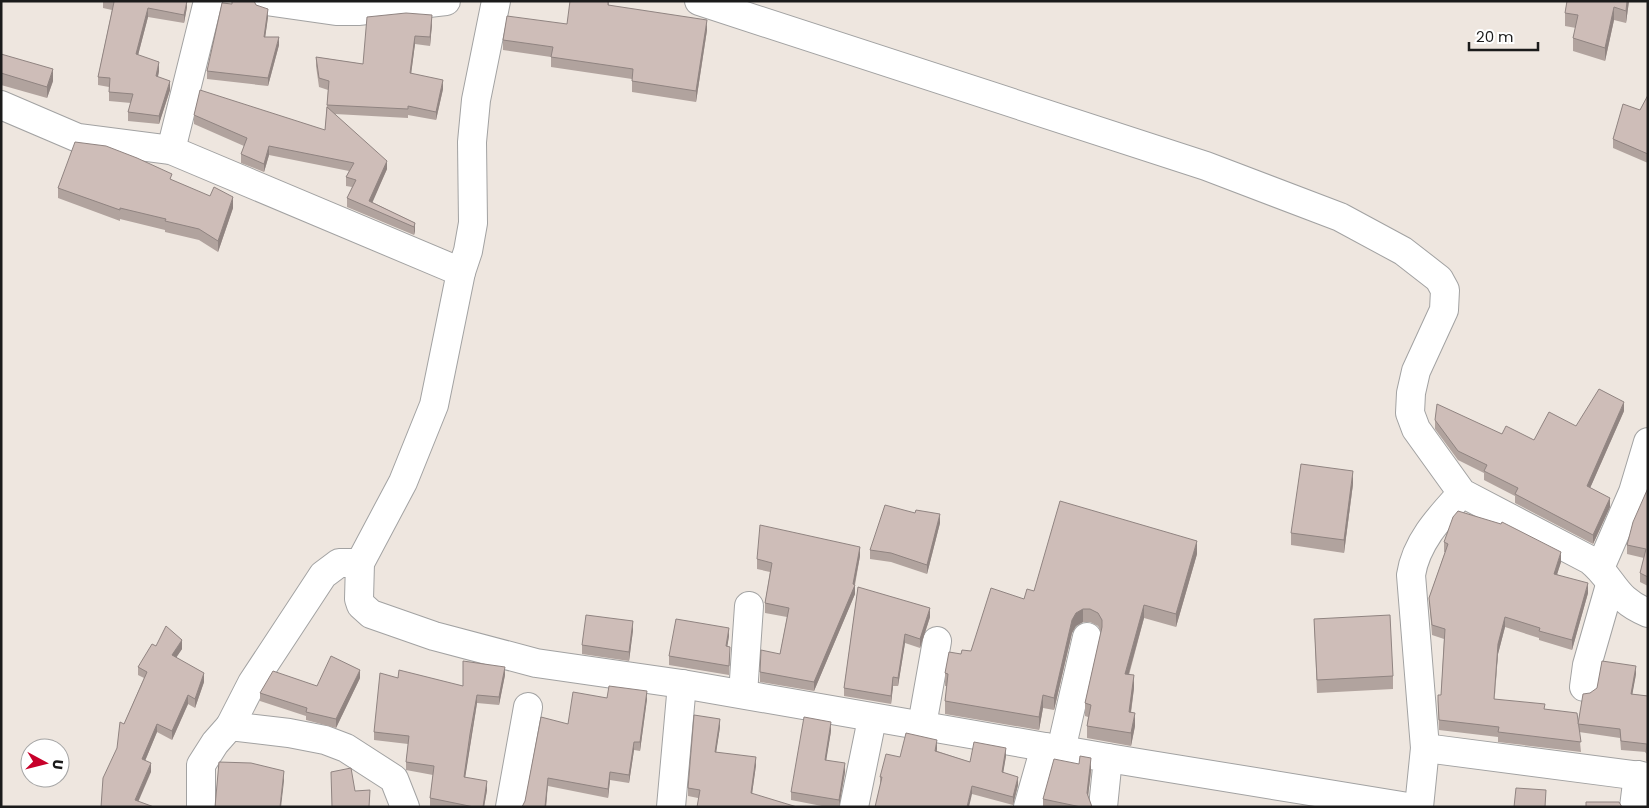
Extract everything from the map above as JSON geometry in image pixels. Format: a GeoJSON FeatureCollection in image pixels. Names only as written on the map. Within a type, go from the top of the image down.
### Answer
{"type":"FeatureCollection","features":[{"type":"Feature","properties":{"kind":"street"},"geometry":{"type":"LineString","coordinates":[[170,150],[208,1]]}},
{"type":"Feature","properties":{"kind":"street"},"geometry":{"type":"LineString","coordinates":[[266,1],[336,11],[358,11],[446,1]]}},
{"type":"Feature","properties":{"kind":"street"},"geometry":{"type":"LineString","coordinates":[[496,1],[476,100],[472,150],[473,223],[468,251],[461,272],[434,405],[403,482],[360,563],[358,587],[361,605],[371,614],[384,620],[536,663],[743,694],[872,719],[1408,807]]}},
{"type":"Feature","properties":{"kind":"street"},"geometry":{"type":"LineString","coordinates":[[700,1],[1206,166],[1340,217],[1403,251],[1438,279],[1445,290],[1444,310],[1416,371],[1411,393],[1410,413],[1416,429],[1429,449],[1462,493],[1590,560],[1623,599],[1648,613]]}},
{"type":"Feature","properties":{"kind":"street"},"geometry":{"type":"LineString","coordinates":[[1,105],[78,138],[170,150],[461,272]]}},
{"type":"Feature","properties":{"kind":"street"},"geometry":{"type":"LineString","coordinates":[[1584,687],[1605,577],[1648,442]]}},
{"type":"Feature","properties":{"kind":"street"},"geometry":{"type":"LineString","coordinates":[[1419,807],[1425,748],[1411,575],[1416,553],[1422,543],[1442,515],[1462,493]]}},
{"type":"Feature","properties":{"kind":"street"},"geometry":{"type":"LineString","coordinates":[[201,807],[201,765],[215,743],[230,726],[252,683],[323,575],[339,563],[360,563]]}},
{"type":"Feature","properties":{"kind":"street"},"geometry":{"type":"LineString","coordinates":[[743,694],[748,606]]}},
{"type":"Feature","properties":{"kind":"street"},"geometry":{"type":"LineString","coordinates":[[1028,807],[1053,749],[1087,637]]}},
{"type":"Feature","properties":{"kind":"street"},"geometry":{"type":"LineString","coordinates":[[922,726],[937,641]]}},
{"type":"Feature","properties":{"kind":"street"},"geometry":{"type":"LineString","coordinates":[[671,807],[682,684]]}},
{"type":"Feature","properties":{"kind":"street"},"geometry":{"type":"LineString","coordinates":[[510,807],[528,707]]}},
{"type":"Feature","properties":{"kind":"street"},"geometry":{"type":"LineString","coordinates":[[854,807],[872,719]]}},
{"type":"Feature","properties":{"kind":"street"},"geometry":{"type":"LineString","coordinates":[[230,726],[289,733],[325,740],[346,748],[394,779],[405,807]]}},
{"type":"Feature","properties":{"kind":"street"},"geometry":{"type":"LineString","coordinates":[[1425,748],[1643,776],[1634,807]]}},
{"type":"Feature","properties":{"kind":"street"},"geometry":{"type":"LineString","coordinates":[[1103,807],[1108,758]]}},
{"type":"Feature","properties":{"kind":"building"},"geometry":{"type":"Polygon","coordinates":[[[112,1],[187,1],[184,15],[148,8],[136,54],[159,62],[156,76],[170,81],[159,116],[128,112],[133,94],[109,92],[110,78],[98,77],[114,2],[112,1]]]}},
{"type":"Feature","properties":{"kind":"building"},"geometry":{"type":"Polygon","coordinates":[[[232,1],[254,1],[256,5],[268,9],[264,37],[279,37],[268,78],[207,71],[222,3],[232,4],[232,1]]]}},
{"type":"Feature","properties":{"kind":"building"},"geometry":{"type":"Polygon","coordinates":[[[570,1],[608,1],[608,5],[707,20],[696,91],[632,81],[633,69],[551,57],[553,47],[503,40],[507,16],[567,24],[570,1]]]}},
{"type":"Feature","properties":{"kind":"building"},"geometry":{"type":"Polygon","coordinates":[[[1567,1],[1627,1],[1626,11],[1614,7],[1605,48],[1573,38],[1578,15],[1565,13],[1567,1]]]}},
{"type":"Feature","properties":{"kind":"building"},"geometry":{"type":"Polygon","coordinates":[[[406,13],[432,15],[430,37],[415,36],[410,73],[443,80],[436,112],[408,106],[408,109],[327,105],[329,81],[319,78],[316,57],[363,64],[367,17],[406,13]]]}},
{"type":"Feature","properties":{"kind":"building"},"geometry":{"type":"Polygon","coordinates":[[[1,54],[53,69],[47,87],[1,73],[1,54]]]}},
{"type":"Feature","properties":{"kind":"building"},"geometry":{"type":"Polygon","coordinates":[[[200,90],[325,130],[327,107],[387,161],[369,201],[415,223],[414,227],[347,198],[356,180],[346,177],[354,163],[269,146],[264,164],[241,154],[247,138],[194,115],[200,90]]]}},
{"type":"Feature","properties":{"kind":"building"},"geometry":{"type":"Polygon","coordinates":[[[1648,95],[1648,154],[1613,139],[1623,104],[1640,110],[1648,95]]]}},
{"type":"Feature","properties":{"kind":"building"},"geometry":{"type":"Polygon","coordinates":[[[75,142],[106,146],[137,158],[172,174],[170,179],[210,196],[214,187],[233,197],[218,241],[199,229],[165,221],[166,219],[120,208],[120,210],[58,188],[75,142]]]}},
{"type":"Feature","properties":{"kind":"building"},"geometry":{"type":"Polygon","coordinates":[[[1599,389],[1624,402],[1587,486],[1610,498],[1593,535],[1515,494],[1518,488],[1484,471],[1487,465],[1458,451],[1435,420],[1437,404],[1502,434],[1506,426],[1534,440],[1549,412],[1576,426],[1599,389]]]}},
{"type":"Feature","properties":{"kind":"building"},"geometry":{"type":"Polygon","coordinates":[[[1301,464],[1353,471],[1344,540],[1291,533],[1301,464]]]}},
{"type":"Feature","properties":{"kind":"building"},"geometry":{"type":"Polygon","coordinates":[[[1648,488],[1648,577],[1640,573],[1646,549],[1627,545],[1633,522],[1648,488]]]}},
{"type":"Feature","properties":{"kind":"building"},"geometry":{"type":"Polygon","coordinates":[[[1060,501],[1197,541],[1176,614],[1144,605],[1125,674],[1134,675],[1129,712],[1135,713],[1131,733],[1087,726],[1091,705],[1085,703],[1102,627],[1102,620],[1098,613],[1090,609],[1083,609],[1076,613],[1072,620],[1054,698],[1043,695],[1039,717],[945,701],[948,674],[945,673],[949,652],[961,654],[962,650],[971,651],[991,588],[1024,599],[1027,589],[1034,591],[1060,501]]]}},
{"type":"Feature","properties":{"kind":"building"},"geometry":{"type":"Polygon","coordinates":[[[885,505],[915,513],[916,510],[940,514],[927,565],[891,553],[870,550],[885,505]]]}},
{"type":"Feature","properties":{"kind":"building"},"geometry":{"type":"Polygon","coordinates":[[[1458,511],[1501,524],[1502,522],[1561,552],[1554,574],[1588,583],[1572,640],[1539,631],[1540,628],[1505,617],[1498,644],[1494,699],[1545,704],[1544,709],[1577,713],[1581,742],[1498,732],[1499,727],[1439,720],[1438,695],[1441,695],[1445,629],[1432,625],[1429,598],[1448,544],[1444,542],[1453,517],[1458,511]]]}},
{"type":"Feature","properties":{"kind":"building"},"geometry":{"type":"Polygon","coordinates":[[[760,525],[860,547],[853,584],[855,585],[814,682],[760,672],[761,650],[780,654],[789,608],[765,603],[772,563],[757,559],[760,525]]]}},
{"type":"Feature","properties":{"kind":"building"},"geometry":{"type":"Polygon","coordinates":[[[858,587],[930,608],[920,639],[905,634],[898,678],[893,677],[891,696],[844,688],[858,587]]]}},
{"type":"Feature","properties":{"kind":"building"},"geometry":{"type":"Polygon","coordinates":[[[586,615],[633,621],[629,652],[582,645],[586,615]]]}},
{"type":"Feature","properties":{"kind":"building"},"geometry":{"type":"Polygon","coordinates":[[[1390,615],[1393,676],[1317,680],[1314,619],[1390,615]]]}},
{"type":"Feature","properties":{"kind":"building"},"geometry":{"type":"Polygon","coordinates":[[[676,619],[729,628],[726,646],[730,647],[729,666],[669,656],[676,619]]]}},
{"type":"Feature","properties":{"kind":"building"},"geometry":{"type":"Polygon","coordinates":[[[166,626],[182,640],[172,655],[204,673],[195,699],[188,695],[172,731],[157,724],[142,759],[151,763],[135,800],[154,807],[101,807],[103,778],[117,748],[120,722],[124,724],[147,672],[138,667],[152,644],[156,646],[166,626]]]}},
{"type":"Feature","properties":{"kind":"building"},"geometry":{"type":"Polygon","coordinates":[[[331,656],[360,670],[336,719],[306,712],[307,708],[260,693],[273,671],[317,686],[331,656]]]}},
{"type":"Feature","properties":{"kind":"building"},"geometry":{"type":"Polygon","coordinates":[[[463,661],[505,667],[499,697],[477,695],[470,734],[464,777],[487,781],[483,807],[474,807],[430,798],[434,766],[406,762],[409,736],[374,732],[380,673],[398,678],[399,670],[463,686],[463,661]]]}},
{"type":"Feature","properties":{"kind":"building"},"geometry":{"type":"Polygon","coordinates":[[[1602,661],[1636,666],[1631,694],[1648,696],[1648,753],[1646,753],[1647,744],[1621,741],[1620,729],[1578,724],[1583,694],[1590,693],[1597,688],[1602,661]]]}},
{"type":"Feature","properties":{"kind":"building"},"geometry":{"type":"Polygon","coordinates":[[[609,686],[647,691],[640,742],[634,742],[629,775],[610,772],[608,789],[548,778],[545,807],[522,807],[525,801],[541,717],[568,724],[573,692],[607,698],[609,686]]]}},
{"type":"Feature","properties":{"kind":"building"},"geometry":{"type":"Polygon","coordinates":[[[694,715],[720,719],[715,752],[756,757],[751,793],[797,807],[697,807],[700,790],[688,788],[694,715]]]}},
{"type":"Feature","properties":{"kind":"building"},"geometry":{"type":"Polygon","coordinates":[[[804,717],[831,722],[825,760],[845,763],[839,800],[791,792],[804,717]]]}},
{"type":"Feature","properties":{"kind":"building"},"geometry":{"type":"Polygon","coordinates":[[[906,733],[937,740],[935,751],[970,762],[974,742],[1006,748],[1002,772],[1018,777],[1013,797],[972,786],[967,807],[875,807],[886,754],[900,757],[906,733]]]}},
{"type":"Feature","properties":{"kind":"building"},"geometry":{"type":"Polygon","coordinates":[[[1080,756],[1091,758],[1087,793],[1092,807],[1081,807],[1043,799],[1054,759],[1079,764],[1080,756]]]}},
{"type":"Feature","properties":{"kind":"building"},"geometry":{"type":"Polygon","coordinates":[[[219,762],[251,763],[284,771],[280,807],[215,807],[219,762]]]}},
{"type":"Feature","properties":{"kind":"building"},"geometry":{"type":"Polygon","coordinates":[[[351,768],[355,791],[370,790],[369,807],[332,807],[331,772],[351,768]]]}},
{"type":"Feature","properties":{"kind":"building"},"geometry":{"type":"Polygon","coordinates":[[[1516,788],[1546,790],[1545,807],[1514,807],[1516,788]]]}},
{"type":"Feature","properties":{"kind":"building"},"geometry":{"type":"Polygon","coordinates":[[[1586,802],[1619,802],[1622,807],[1586,807],[1586,802]]]}}]}
